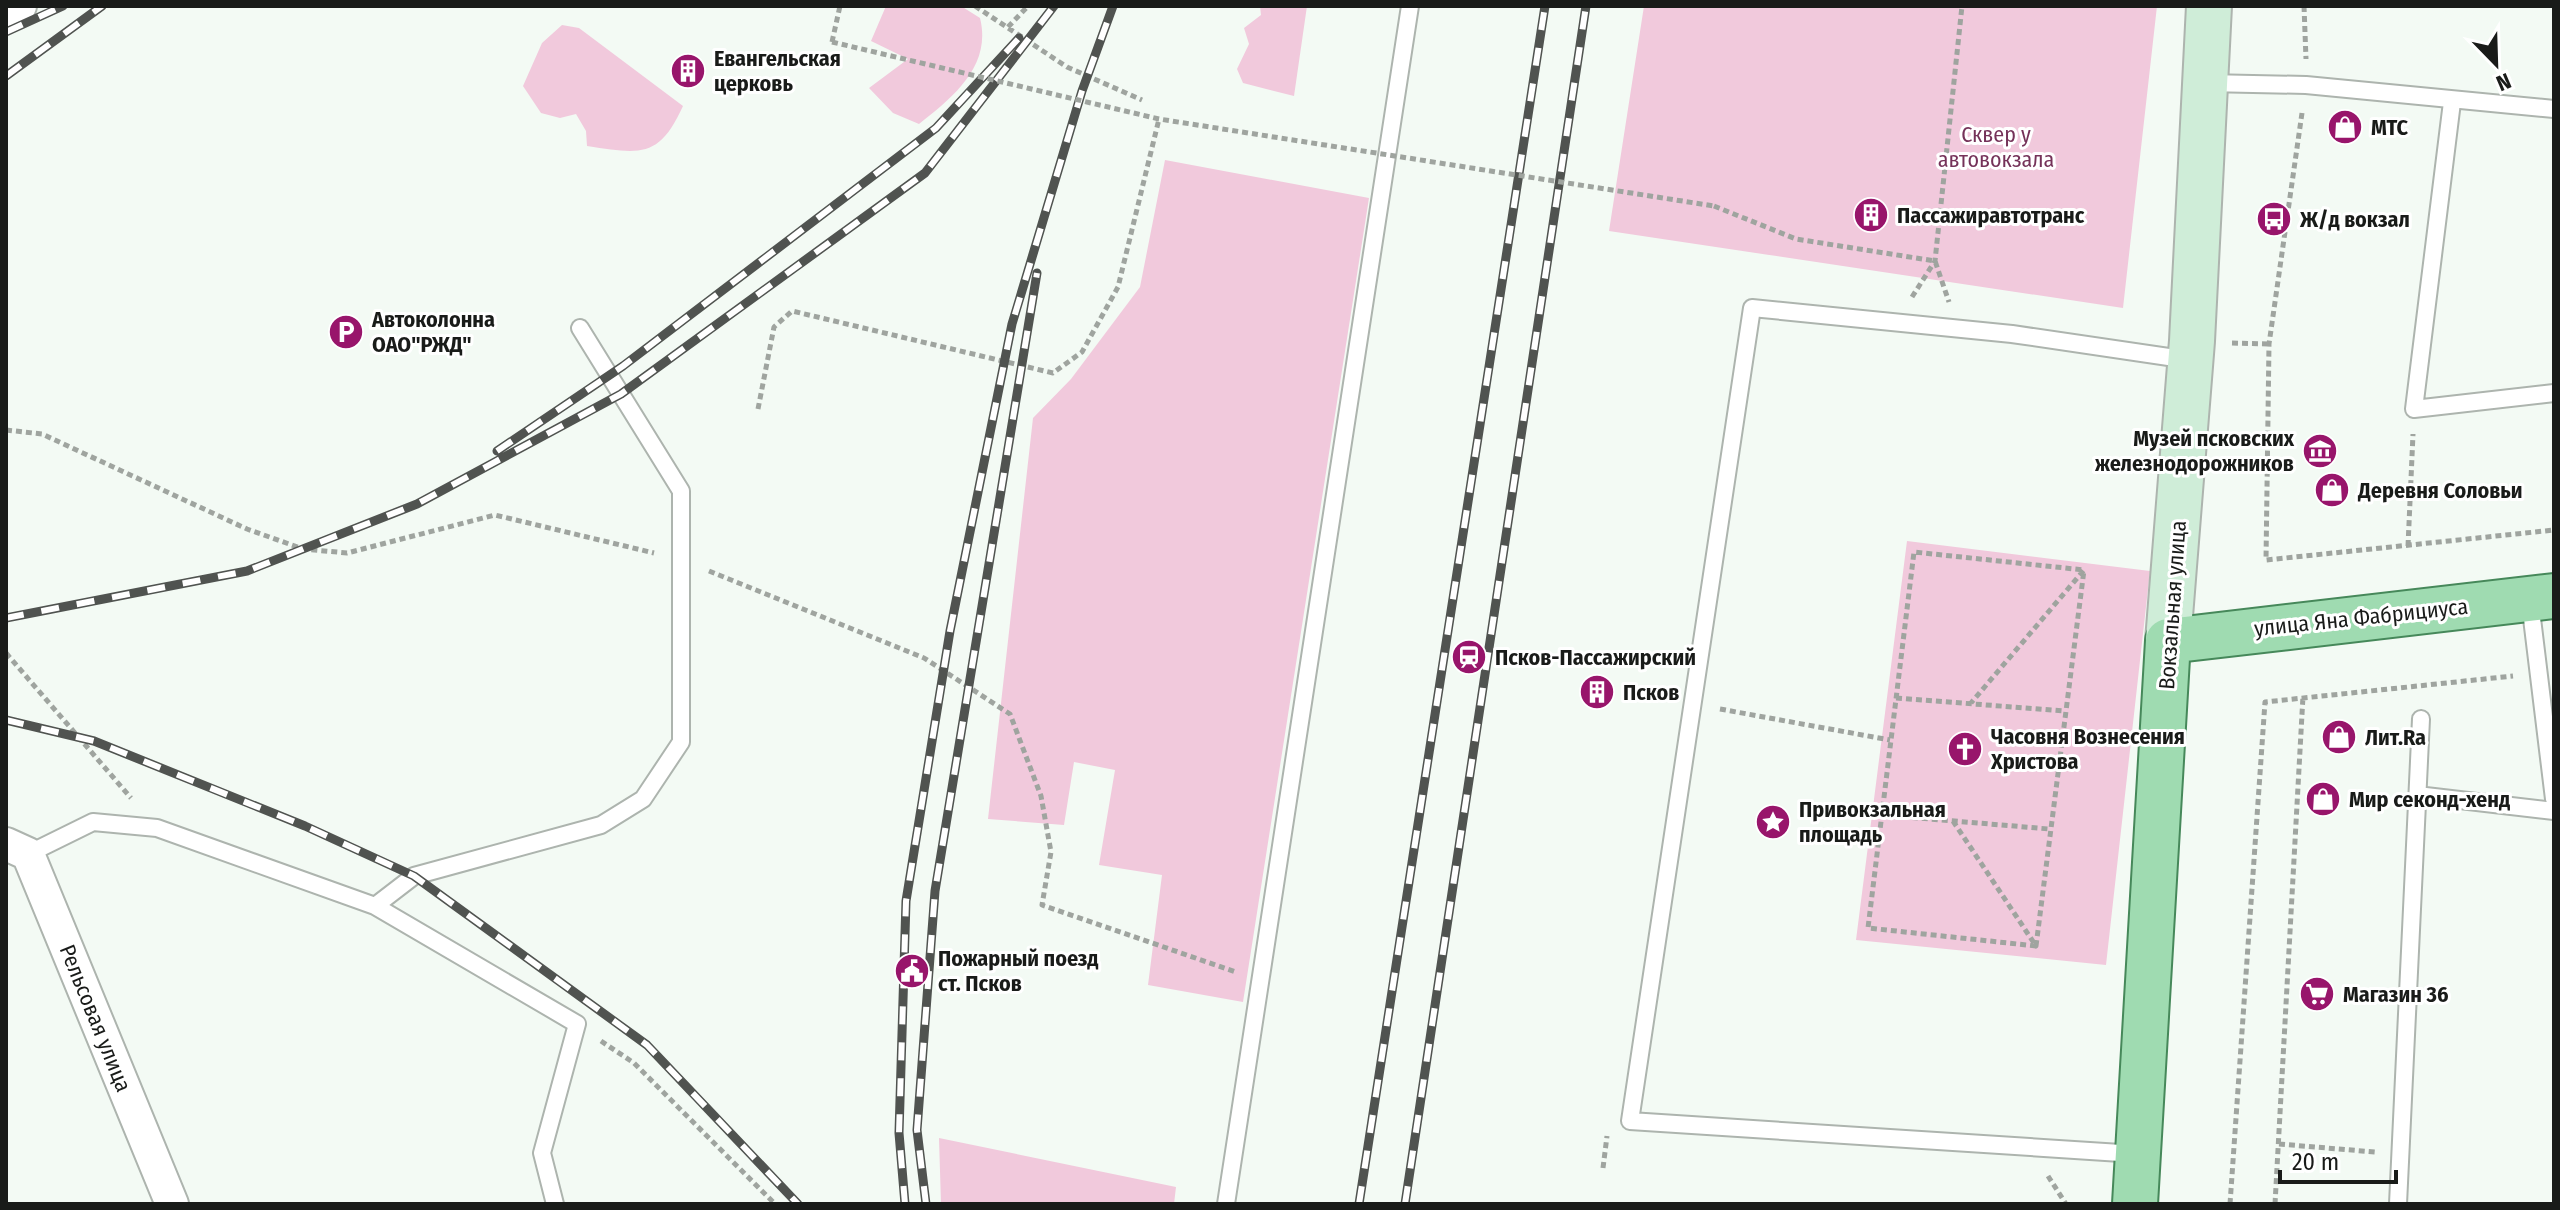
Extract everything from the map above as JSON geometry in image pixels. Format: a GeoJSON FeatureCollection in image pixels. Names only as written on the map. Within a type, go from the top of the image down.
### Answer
{"type":"FeatureCollection","features":[{"type":"Feature","properties":{"kind":"main road","name":"Вокзальная улица"},"geometry":{"type":"LineString","coordinates":[[2135,1204],[2168,641],[2190,360],[2209,6]]}},
{"type":"Feature","properties":{"kind":"main road","name":"улица Яна Фабрициуса"},"geometry":{"type":"LineString","coordinates":[[2168,641],[2542,597]]}},
{"type":"Feature","properties":{"kind":"street"},"geometry":{"type":"LineString","coordinates":[[6,10],[20,6]]}},
{"type":"Feature","properties":{"kind":"street","name":"Рельсовая улица"},"geometry":{"type":"LineString","coordinates":[[17,849],[172,1204]]}},
{"type":"Feature","properties":{"kind":"lane"},"geometry":{"type":"LineString","coordinates":[[1226,1204],[1316,596],[1383,193],[1410,6]]}},
{"type":"Feature","properties":{"kind":"lane"},"geometry":{"type":"LineString","coordinates":[[2206,83],[2306,85],[2452,102],[2554,109]]}},
{"type":"Feature","properties":{"kind":"lane"},"geometry":{"type":"LineString","coordinates":[[2452,102],[2414,409],[2554,393]]}},
{"type":"Feature","properties":{"kind":"lane"},"geometry":{"type":"LineString","coordinates":[[2140,1155],[1630,1121],[1752,308],[2012,334],[2190,360]]}},
{"type":"Feature","properties":{"kind":"lane"},"geometry":{"type":"LineString","coordinates":[[375,906],[414,876],[601,825],[643,799],[681,742],[681,491],[580,328]]}},
{"type":"Feature","properties":{"kind":"lane"},"geometry":{"type":"LineString","coordinates":[[2542,597],[2538,674],[2554,799]]}},
{"type":"Feature","properties":{"kind":"lane"},"geometry":{"type":"LineString","coordinates":[[2398,1204],[2421,719]]}},
{"type":"Feature","properties":{"kind":"lane"},"geometry":{"type":"LineString","coordinates":[[2417,795],[2554,811]]}},
{"type":"Feature","properties":{"kind":"lane"},"geometry":{"type":"LineString","coordinates":[[17,849],[93,822],[157,828],[375,906],[577,1024],[542,1153],[555,1204]]}},
{"type":"Feature","properties":{"kind":"path"},"geometry":{"type":"LineString","coordinates":[[840,6],[832,42],[1159,119],[1714,206],[1796,239],[1935,261]]}},
{"type":"Feature","properties":{"kind":"path"},"geometry":{"type":"LineString","coordinates":[[975,6],[1067,67],[1142,100]]}},
{"type":"Feature","properties":{"kind":"path"},"geometry":{"type":"LineString","coordinates":[[1008,27],[1028,6]]}},
{"type":"Feature","properties":{"kind":"path"},"geometry":{"type":"LineString","coordinates":[[1905,309],[1935,261],[1962,6]]}},
{"type":"Feature","properties":{"kind":"path"},"geometry":{"type":"LineString","coordinates":[[2304,6],[2306,85],[2269,344],[2266,560],[2554,530]]}},
{"type":"Feature","properties":{"kind":"path"},"geometry":{"type":"LineString","coordinates":[[758,409],[774,327],[792,311],[1053,373],[1063,366],[1082,352],[1118,287],[1159,119]]}},
{"type":"Feature","properties":{"kind":"path"},"geometry":{"type":"LineString","coordinates":[[2408,546],[2414,409]]}},
{"type":"Feature","properties":{"kind":"path"},"geometry":{"type":"LineString","coordinates":[[2036,946],[1868,928],[1914,552],[2084,570]]}},
{"type":"Feature","properties":{"kind":"path"},"geometry":{"type":"LineString","coordinates":[[1971,703],[2084,570]]}},
{"type":"Feature","properties":{"kind":"path"},"geometry":{"type":"LineString","coordinates":[[2036,946],[2084,570]]}},
{"type":"Feature","properties":{"kind":"path"},"geometry":{"type":"LineString","coordinates":[[6,653],[157,828]]}},
{"type":"Feature","properties":{"kind":"path"},"geometry":{"type":"LineString","coordinates":[[2230,1204],[2265,702],[2538,674]]}},
{"type":"Feature","properties":{"kind":"path"},"geometry":{"type":"LineString","coordinates":[[2275,1204],[2303,696]]}},
{"type":"Feature","properties":{"kind":"path"},"geometry":{"type":"LineString","coordinates":[[1896,698],[2065,711]]}},
{"type":"Feature","properties":{"kind":"path"},"geometry":{"type":"LineString","coordinates":[[1694,704],[1890,740]]}},
{"type":"Feature","properties":{"kind":"path"},"geometry":{"type":"LineString","coordinates":[[1882,815],[2049,829]]}},
{"type":"Feature","properties":{"kind":"path"},"geometry":{"type":"LineString","coordinates":[[1953,821],[2036,946]]}},
{"type":"Feature","properties":{"kind":"path"},"geometry":{"type":"LineString","coordinates":[[577,1024],[634,1063],[775,1204]]}},
{"type":"Feature","properties":{"kind":"path"},"geometry":{"type":"LineString","coordinates":[[2279,1144],[2400,1155]]}},
{"type":"Feature","properties":{"kind":"path"},"geometry":{"type":"LineString","coordinates":[[2043,1170],[2066,1204]]}},
{"type":"Feature","properties":{"kind":"green space"},"geometry":{"type":"Polygon","coordinates":[[[886,6],[961,6],[980,18],[982,35],[975,66],[945,103],[919,124],[893,113],[869,88],[908,59],[871,41],[886,6]]]}},
{"type":"Feature","properties":{"kind":"green space"},"geometry":{"type":"Polygon","coordinates":[[[1260,6],[1307,6],[1294,96],[1243,83],[1237,69],[1249,44],[1244,28],[1261,15],[1260,6]]]}},
{"type":"Feature","properties":{"kind":"green space","name":"Сквер у автовокзала"},"geometry":{"type":"Polygon","coordinates":[[[1644,6],[2157,6],[2123,308],[1609,231],[1644,6]]]}},
{"type":"Feature","properties":{"kind":"green space"},"geometry":{"type":"Polygon","coordinates":[[[562,25],[579,28],[683,106],[665,136],[656,144],[634,151],[587,146],[586,131],[576,114],[560,118],[541,113],[523,86],[542,43],[562,25]]]}},
{"type":"Feature","properties":{"kind":"green space"},"geometry":{"type":"Polygon","coordinates":[[[1165,160],[1369,198],[1243,1002],[1148,985],[1162,875],[1099,865],[1115,770],[1074,762],[1064,825],[988,819],[1033,418],[1071,379],[1140,287],[1165,160]]]}},
{"type":"Feature","properties":{"kind":"green space"},"geometry":{"type":"Polygon","coordinates":[[[1907,541],[2150,571],[2106,965],[1856,940],[1907,541]]]}},
{"type":"Feature","properties":{"kind":"green space"},"geometry":{"type":"Polygon","coordinates":[[[939,1138],[1176,1187],[1174,1204],[941,1204],[939,1138]]]}},
{"type":"Feature","properties":{"kind":"railway"},"geometry":{"type":"LineString","coordinates":[[6,32],[63,6]]}},
{"type":"Feature","properties":{"kind":"railway"},"geometry":{"type":"LineString","coordinates":[[6,76],[102,6]]}},
{"type":"Feature","properties":{"kind":"railway"},"geometry":{"type":"LineString","coordinates":[[6,618],[247,571],[417,504],[621,394],[925,173],[1054,6]]}},
{"type":"Feature","properties":{"kind":"railway"},"geometry":{"type":"LineString","coordinates":[[905,1204],[899,1133],[906,901],[950,631],[1012,324],[1082,91],[1113,6]]}},
{"type":"Feature","properties":{"kind":"railway"},"geometry":{"type":"LineString","coordinates":[[1359,1204],[1545,6]]}},
{"type":"Feature","properties":{"kind":"railway"},"geometry":{"type":"LineString","coordinates":[[1405,1204],[1586,6]]}},
{"type":"Feature","properties":{"kind":"railway"},"geometry":{"type":"LineString","coordinates":[[497,451],[623,366],[936,128],[1019,38]]}},
{"type":"Feature","properties":{"kind":"railway"},"geometry":{"type":"LineString","coordinates":[[926,1204],[917,1130],[935,891],[1037,273]]}},
{"type":"Feature","properties":{"kind":"railway"},"geometry":{"type":"LineString","coordinates":[[6,720],[94,741],[305,826],[414,876],[647,1045],[798,1204]]}},
{"type":"Feature","properties":{"kind":"place","name":"Евангельская церковь"},"geometry":{"type":"Point","coordinates":[688,71]}},
{"type":"Feature","properties":{"kind":"place","name":"МТС"},"geometry":{"type":"Point","coordinates":[2345,127]}},
{"type":"Feature","properties":{"kind":"place","name":"Пассажиравтотранс"},"geometry":{"type":"Point","coordinates":[1871,215]}},
{"type":"Feature","properties":{"kind":"place","name":"Ж/д вокзал"},"geometry":{"type":"Point","coordinates":[2274,219]}},
{"type":"Feature","properties":{"kind":"place","name":"Автоколонна ОАО\"РЖД\""},"geometry":{"type":"Point","coordinates":[346,332]}},
{"type":"Feature","properties":{"kind":"place","name":"Музей псковских железнодорожников"},"geometry":{"type":"Point","coordinates":[2320,451]}},
{"type":"Feature","properties":{"kind":"place","name":"Деревня Соловьи"},"geometry":{"type":"Point","coordinates":[2332,490]}},
{"type":"Feature","properties":{"kind":"place","name":"Псков-Пассажирский"},"geometry":{"type":"Point","coordinates":[1469,657]}},
{"type":"Feature","properties":{"kind":"place","name":"Псков"},"geometry":{"type":"Point","coordinates":[1597,692]}},
{"type":"Feature","properties":{"kind":"place","name":"Лит.Ra"},"geometry":{"type":"Point","coordinates":[2339,737]}},
{"type":"Feature","properties":{"kind":"place","name":"Часовня Вознесения Христова"},"geometry":{"type":"Point","coordinates":[1965,749]}},
{"type":"Feature","properties":{"kind":"place","name":"Мир секонд-хенд"},"geometry":{"type":"Point","coordinates":[2323,799]}},
{"type":"Feature","properties":{"kind":"place","name":"Привокзальная площадь"},"geometry":{"type":"Point","coordinates":[1773,822]}},
{"type":"Feature","properties":{"kind":"place","name":"Пожарный поезд ст. Псков"},"geometry":{"type":"Point","coordinates":[912,971]}},
{"type":"Feature","properties":{"kind":"place","name":"Магазин 36"},"geometry":{"type":"Point","coordinates":[2317,994]}}]}
